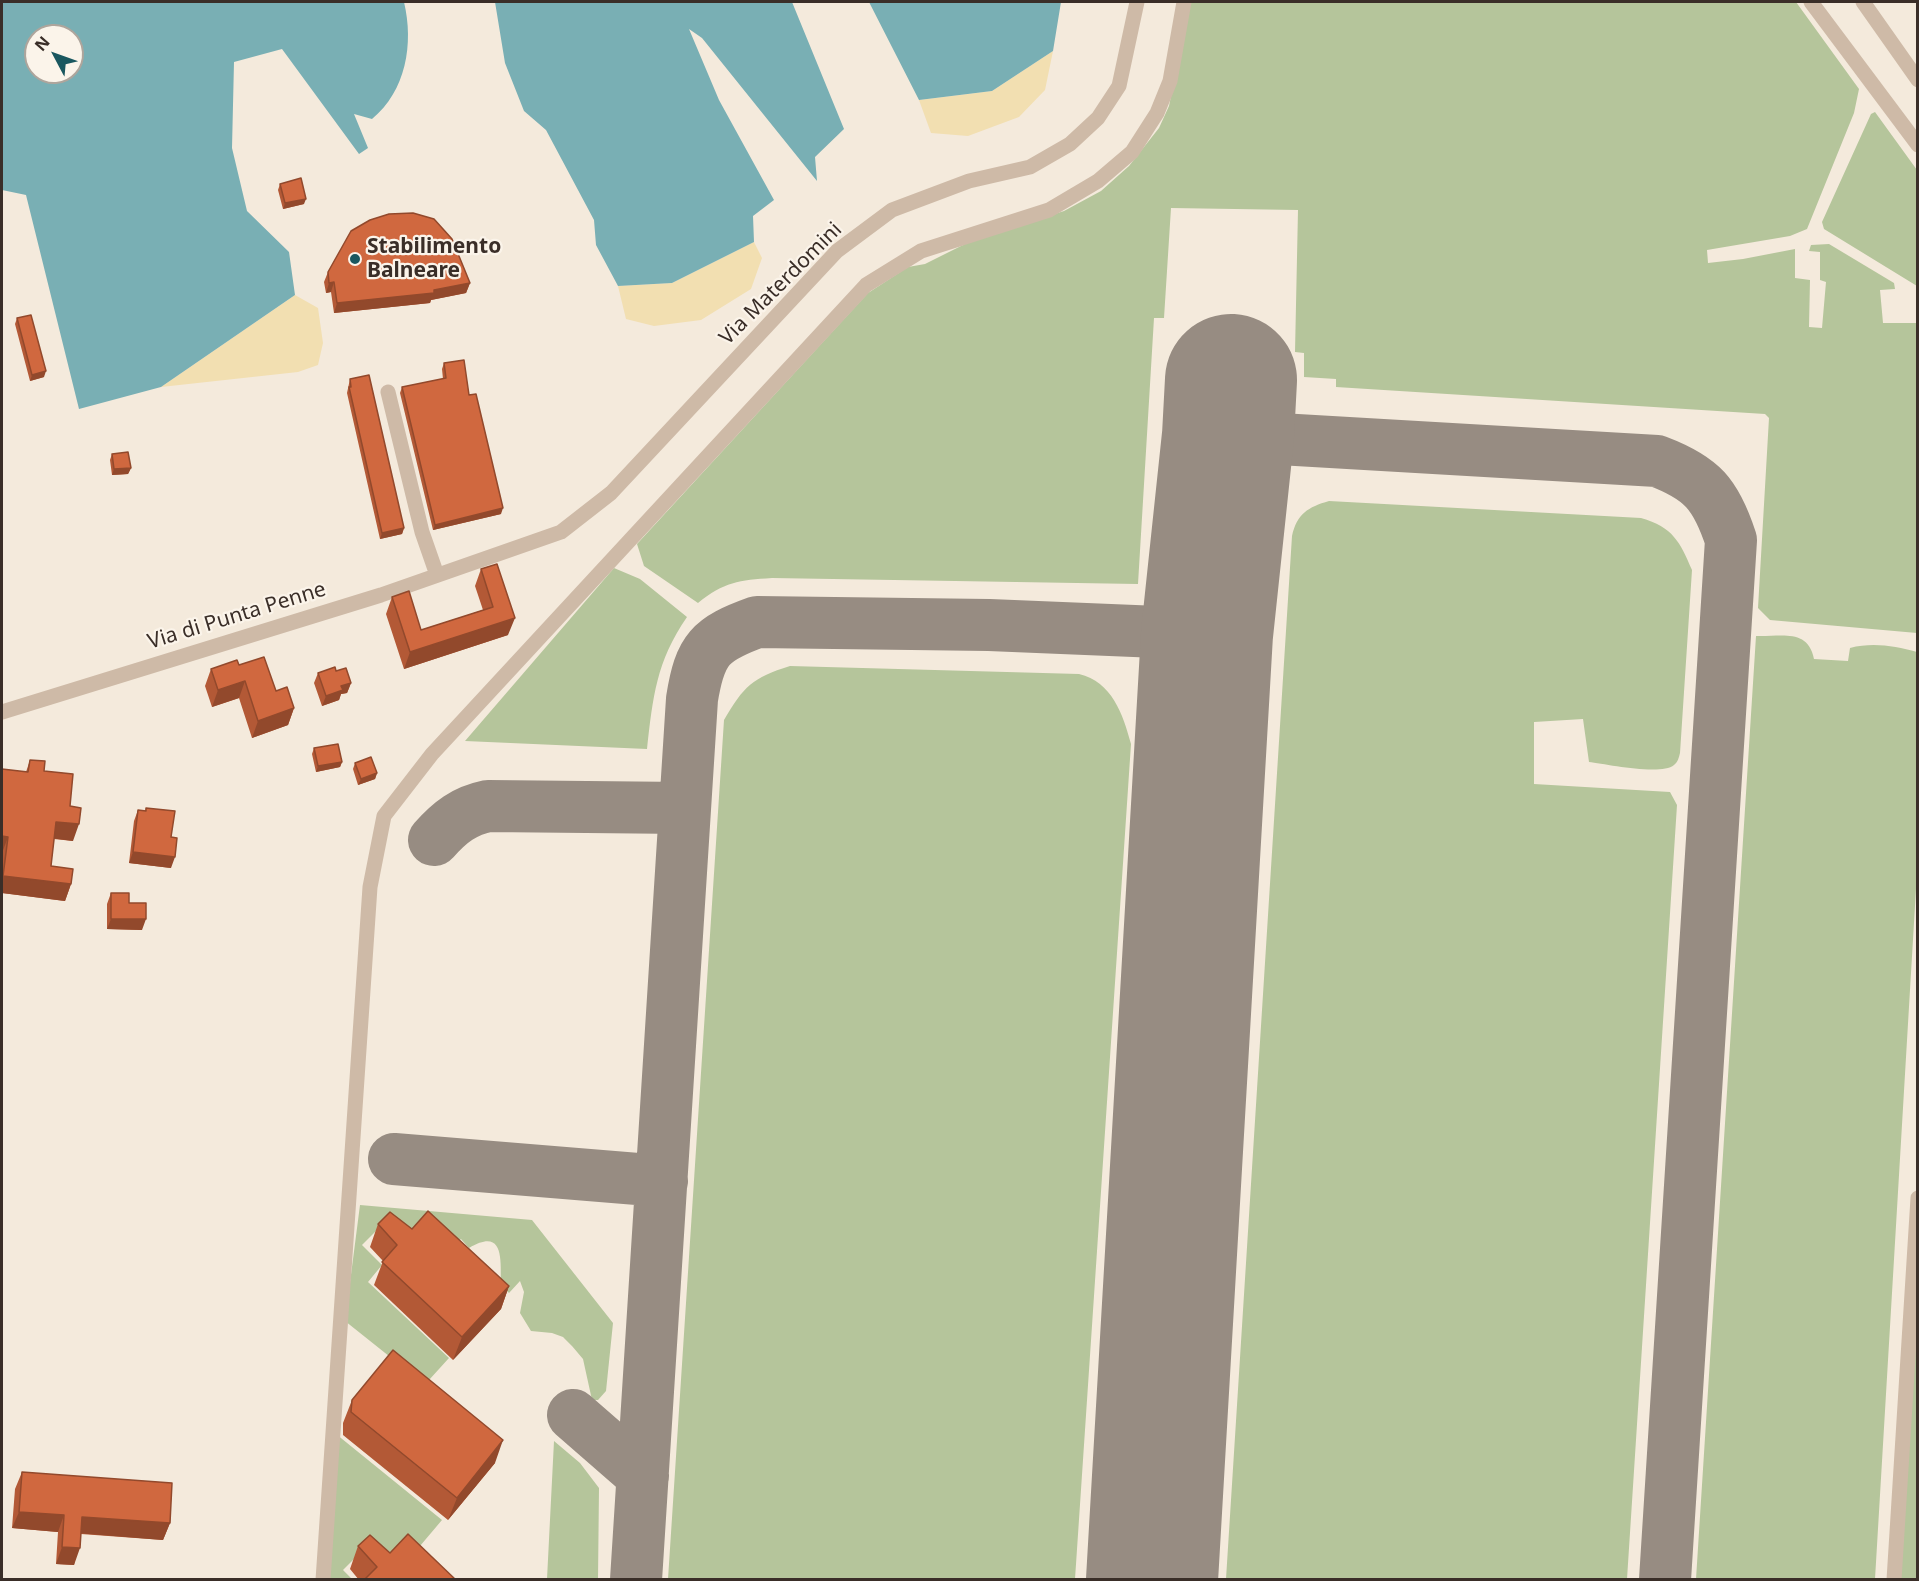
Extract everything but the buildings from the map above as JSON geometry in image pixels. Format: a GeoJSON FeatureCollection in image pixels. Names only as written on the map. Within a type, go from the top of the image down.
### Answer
{"type":"FeatureCollection","features":[{"type":"Feature","properties":{"kind":"street","name":"Via Materdomini"},"geometry":{"type":"LineString","coordinates":[[483,559],[561,532],[611,493],[837,251],[892,210],[969,181],[1030,167],[1070,144],[1098,118],[1119,86],[1137,2]]}},
{"type":"Feature","properties":{"kind":"street"},"geometry":{"type":"LineString","coordinates":[[323,1580],[370,887],[384,816],[432,753],[866,285],[921,251],[1048,210],[1098,181],[1132,152],[1157,113],[1170,81],[1184,2]]}},
{"type":"Feature","properties":{"kind":"street"},"geometry":{"type":"LineString","coordinates":[[1811,2],[1917,145]]}},
{"type":"Feature","properties":{"kind":"street"},"geometry":{"type":"LineString","coordinates":[[1863,2],[1917,80]]}},
{"type":"Feature","properties":{"kind":"street"},"geometry":{"type":"LineString","coordinates":[[388,392],[422,532],[437,575]]}},
{"type":"Feature","properties":{"kind":"street","name":"Via di Punta Penne"},"geometry":{"type":"LineString","coordinates":[[2,712],[483,559]]}},
{"type":"Feature","properties":{"kind":"street"},"geometry":{"type":"LineString","coordinates":[[1894,1580],[1917,1198]]}},
{"type":"Feature","properties":{"kind":"green space"},"geometry":{"type":"Polygon","coordinates":[[[1190,2],[1796,2],[1859,89],[1854,113],[1807,229],[1790,236],[1707,250],[1708,263],[1795,249],[1795,278],[1810,280],[1809,327],[1822,328],[1826,282],[1820,280],[1820,252],[1809,251],[1811,245],[1829,244],[1894,283],[1895,289],[1880,290],[1883,323],[1917,323],[1917,633],[1770,620],[1758,608],[1769,418],[1765,414],[1336,387],[1336,379],[1304,377],[1304,353],[1295,352],[1298,210],[1171,208],[1164,318],[1154,318],[1138,584],[772,578],[732,583],[698,603],[644,566],[637,544],[868,293],[908,267],[925,264],[973,240],[1064,211],[1101,191],[1129,166],[1159,128],[1169,106],[1190,2]]]}},
{"type":"Feature","properties":{"kind":"green space"},"geometry":{"type":"Polygon","coordinates":[[[1875,112],[1917,170],[1917,286],[1824,229],[1822,222],[1871,114],[1875,112]]]}},
{"type":"Feature","properties":{"kind":"green space"},"geometry":{"type":"Polygon","coordinates":[[[1329,501],[1641,518],[1661,526],[1674,537],[1692,570],[1680,753],[1675,764],[1667,768],[1646,769],[1589,762],[1583,719],[1534,722],[1534,784],[1670,792],[1677,805],[1627,1579],[1226,1579],[1292,536],[1304,512],[1329,501]]]}},
{"type":"Feature","properties":{"kind":"green space"},"geometry":{"type":"Polygon","coordinates":[[[614,568],[640,579],[687,617],[662,665],[654,696],[647,749],[465,741],[614,568]]]}},
{"type":"Feature","properties":{"kind":"green space"},"geometry":{"type":"Polygon","coordinates":[[[1756,636],[1800,638],[1811,649],[1814,659],[1848,661],[1850,648],[1867,645],[1917,652],[1917,872],[1875,1579],[1696,1579],[1756,636]]]}},
{"type":"Feature","properties":{"kind":"green space"},"geometry":{"type":"Polygon","coordinates":[[[790,666],[1079,674],[1100,684],[1108,692],[1120,711],[1128,733],[1131,744],[1075,1579],[668,1579],[724,720],[737,699],[750,685],[766,675],[790,666]]]}},
{"type":"Feature","properties":{"kind":"green space"},"geometry":{"type":"Polygon","coordinates":[[[360,1205],[532,1220],[613,1323],[606,1391],[598,1400],[592,1400],[583,1359],[572,1346],[563,1337],[552,1333],[531,1331],[520,1313],[524,1292],[520,1281],[509,1293],[501,1285],[500,1258],[495,1244],[489,1241],[481,1242],[469,1248],[461,1239],[455,1244],[402,1245],[381,1226],[362,1245],[382,1265],[368,1282],[449,1358],[429,1380],[419,1380],[345,1321],[360,1205]]]}},
{"type":"Feature","properties":{"kind":"green space"},"geometry":{"type":"Polygon","coordinates":[[[1917,1213],[1917,1579],[1896,1580],[1917,1213]]]}},
{"type":"Feature","properties":{"kind":"green space"},"geometry":{"type":"Polygon","coordinates":[[[336,1434],[442,1520],[420,1546],[384,1565],[365,1548],[343,1570],[352,1579],[329,1580],[336,1434]]]}},
{"type":"Feature","properties":{"kind":"green space"},"geometry":{"type":"Polygon","coordinates":[[[554,1441],[580,1463],[599,1488],[598,1579],[547,1579],[554,1441]]]}},
{"type":"Feature","properties":{"kind":"sand"},"geometry":{"type":"Polygon","coordinates":[[[1053,51],[1045,90],[1019,117],[968,136],[931,133],[919,100],[992,91],[1053,51]]]}},
{"type":"Feature","properties":{"kind":"sand"},"geometry":{"type":"Polygon","coordinates":[[[754,242],[762,258],[751,289],[701,320],[654,326],[626,319],[618,286],[672,283],[754,242]]]}},
{"type":"Feature","properties":{"kind":"sand"},"geometry":{"type":"Polygon","coordinates":[[[295,295],[318,308],[323,343],[318,365],[298,372],[161,387],[295,295]]]}},
{"type":"Feature","properties":{"kind":"water"},"geometry":{"type":"Polygon","coordinates":[[[2,2],[404,2],[408,34],[400,81],[384,108],[372,119],[354,114],[368,148],[359,154],[282,49],[234,62],[232,148],[247,211],[289,252],[295,295],[161,387],[79,409],[26,195],[2,190],[2,2]]]}},
{"type":"Feature","properties":{"kind":"water"},"geometry":{"type":"Polygon","coordinates":[[[495,2],[792,2],[844,129],[815,157],[817,181],[702,38],[689,29],[719,100],[774,200],[753,216],[754,242],[672,283],[618,286],[596,245],[594,220],[546,130],[524,111],[505,63],[495,2]]]}},
{"type":"Feature","properties":{"kind":"water"},"geometry":{"type":"Polygon","coordinates":[[[869,2],[1061,2],[1053,51],[992,91],[919,100],[869,2]]]}},
{"type":"Feature","properties":{"kind":"taxiway"},"geometry":{"type":"LineString","coordinates":[[1228,436],[1657,461],[1696,481],[1713,499],[1725,524],[1731,540],[1665,1580]]}},
{"type":"Feature","properties":{"kind":"taxiway"},"geometry":{"type":"LineString","coordinates":[[636,1580],[692,699],[704,657],[710,648],[728,634],[757,622],[989,625],[1207,634]]}},
{"type":"Feature","properties":{"kind":"taxiway"},"geometry":{"type":"LineString","coordinates":[[434,840],[458,818],[488,806],[685,808]]}},
{"type":"Feature","properties":{"kind":"taxiway"},"geometry":{"type":"LineString","coordinates":[[394,1159],[662,1181]]}},
{"type":"Feature","properties":{"kind":"taxiway"},"geometry":{"type":"LineString","coordinates":[[573,1415],[643,1476]]}},
{"type":"Feature","properties":{"kind":"runway"},"geometry":{"type":"LineString","coordinates":[[1152,1580],[1207,634],[1228,436],[1231,380]]}},
{"type":"Feature","properties":{"kind":"place","name":"Stabilimento Balneare"},"geometry":{"type":"Point","coordinates":[355,259]}}]}
